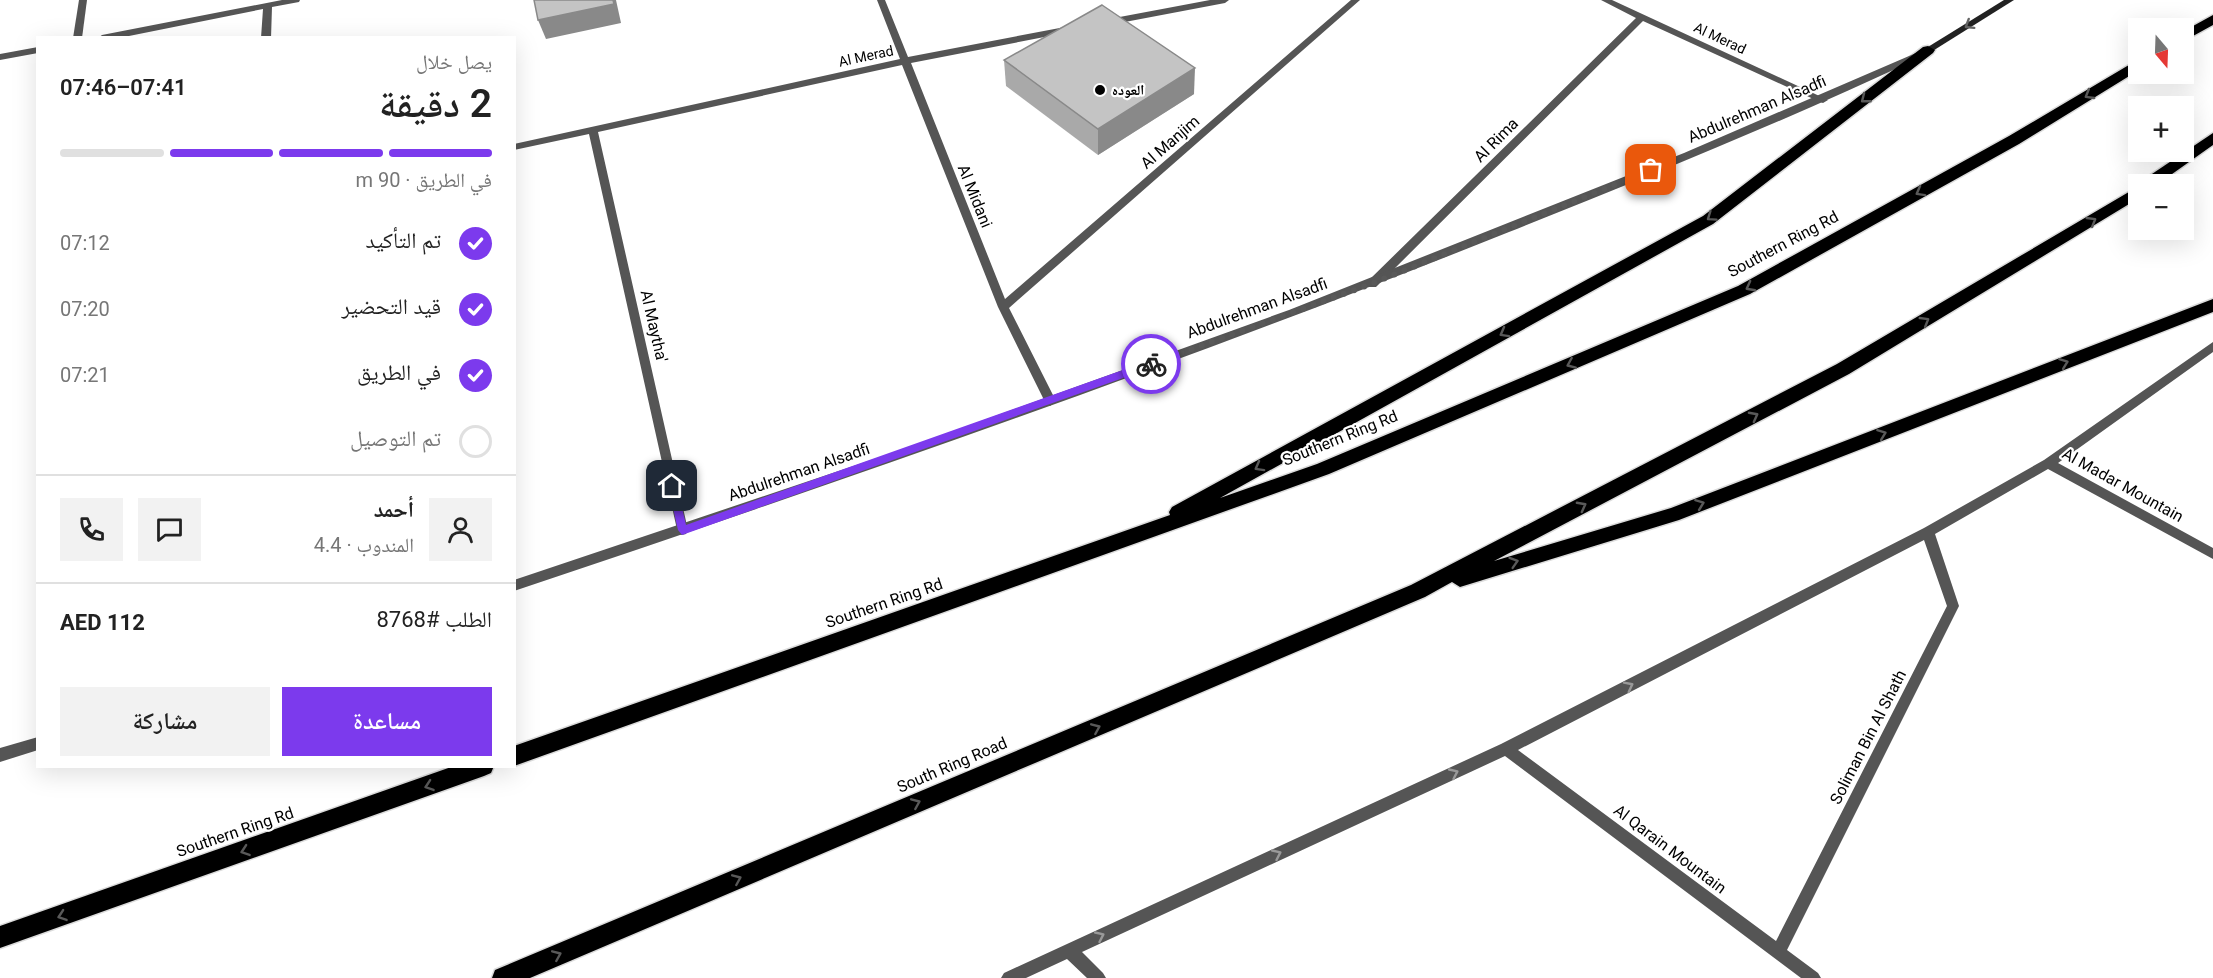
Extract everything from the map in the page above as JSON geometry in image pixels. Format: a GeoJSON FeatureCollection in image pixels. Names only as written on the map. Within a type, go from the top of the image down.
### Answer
{"type":"FeatureCollection","features":[{"type":"Feature","properties":{"kind":"highway"},"geometry":{"type":"LineString","coordinates":[[2194,31],[2213,19]]}},
{"type":"Feature","properties":{"kind":"highway"},"geometry":{"type":"LineString","coordinates":[[1129,539],[1708,220],[1928,50]]}},
{"type":"Feature","properties":{"kind":"highway","name":"Southern Ring Rd"},"geometry":{"type":"LineString","coordinates":[[516,755],[1323,469],[1744,290],[2014,140],[2128,71]]}},
{"type":"Feature","properties":{"kind":"highway"},"geometry":{"type":"LineString","coordinates":[[2162,174],[2213,138]]}},
{"type":"Feature","properties":{"kind":"highway"},"geometry":{"type":"LineString","coordinates":[[1418,591],[1843,369],[2128,198]]}},
{"type":"Feature","properties":{"kind":"highway"},"geometry":{"type":"LineString","coordinates":[[1418,591],[1673,515],[2213,305]]}},
{"type":"Feature","properties":{"kind":"highway","name":"South Ring Road"},"geometry":{"type":"LineString","coordinates":[[503,978],[1418,591]]}},
{"type":"Feature","properties":{"kind":"highway","name":"Southern Ring Rd"},"geometry":{"type":"LineString","coordinates":[[0,937],[478,768]]}},
{"type":"Feature","properties":{"kind":"main road"},"geometry":{"type":"LineString","coordinates":[[1928,50],[2010,0]]}},
{"type":"Feature","properties":{"kind":"street"},"geometry":{"type":"LineString","coordinates":[[77,36],[83,0]]}},
{"type":"Feature","properties":{"kind":"street"},"geometry":{"type":"LineString","coordinates":[[112,36],[297,0]]}},
{"type":"Feature","properties":{"kind":"street","name":"Al Midani"},"geometry":{"type":"LineString","coordinates":[[881,0],[1003,307],[1050,401]]}},
{"type":"Feature","properties":{"kind":"street"},"geometry":{"type":"LineString","coordinates":[[1099,24],[1224,0]]}},
{"type":"Feature","properties":{"kind":"street","name":"Al Manjim"},"geometry":{"type":"LineString","coordinates":[[1003,307],[1356,0]]}},
{"type":"Feature","properties":{"kind":"street","name":"Al Merad"},"geometry":{"type":"LineString","coordinates":[[1605,0],[1823,100]]}},
{"type":"Feature","properties":{"kind":"street"},"geometry":{"type":"LineString","coordinates":[[266,36],[268,6]]}},
{"type":"Feature","properties":{"kind":"street","name":"Al Rima"},"geometry":{"type":"LineString","coordinates":[[1371,284],[1642,17]]}},
{"type":"Feature","properties":{"kind":"street","name":"Al Merad"},"geometry":{"type":"LineString","coordinates":[[516,147],[905,61],[1076,28]]}},
{"type":"Feature","properties":{"kind":"street"},"geometry":{"type":"LineString","coordinates":[[0,57],[36,50]]}},
{"type":"Feature","properties":{"kind":"street","name":"Abdulrehman Alsadfi"},"geometry":{"type":"LineString","coordinates":[[516,585],[682,530],[1050,401],[1371,284],[1823,100],[1928,50]]}},
{"type":"Feature","properties":{"kind":"street","name":"Al Maytha'"},"geometry":{"type":"LineString","coordinates":[[592,129],[682,530]]}},
{"type":"Feature","properties":{"kind":"street"},"geometry":{"type":"LineString","coordinates":[[1009,978],[1506,749],[1928,532],[2048,463],[2213,346]]}},
{"type":"Feature","properties":{"kind":"street","name":"Al Madar Mountain"},"geometry":{"type":"LineString","coordinates":[[2048,463],[2213,554]]}},
{"type":"Feature","properties":{"kind":"street","name":"Soliman Bin Al Shath"},"geometry":{"type":"LineString","coordinates":[[1778,952],[1953,606],[1928,532]]}},
{"type":"Feature","properties":{"kind":"street"},"geometry":{"type":"LineString","coordinates":[[0,755],[36,743]]}},
{"type":"Feature","properties":{"kind":"street","name":"Al Qarain Mountain"},"geometry":{"type":"LineString","coordinates":[[1506,749],[1812,978]]}},
{"type":"Feature","properties":{"kind":"street"},"geometry":{"type":"LineString","coordinates":[[1069,950],[1098,978]]}},
{"type":"Feature","properties":{"kind":"building"},"geometry":{"type":"Polygon","coordinates":[[[534,0],[613,0],[614,4],[538,20],[534,0]]]}},
{"type":"Feature","properties":{"kind":"building","name":"العوده"},"geometry":{"type":"Polygon","coordinates":[[[1102,5],[1195,68],[1098,129],[1004,60],[1102,5]]]}},
{"type":"Feature","properties":{"kind":"way so far"},"geometry":{"type":"LineString","coordinates":[[1151,364],[1371,284],[1651,170]]}},
{"type":"Feature","properties":{"kind":"place","name":"العوده"},"geometry":{"type":"Point","coordinates":[1100,90]}},
{"type":"Feature","properties":{"kind":"route"},"geometry":{"type":"LineString","coordinates":[[672,486],[682,530],[1151,364]]}}]}
